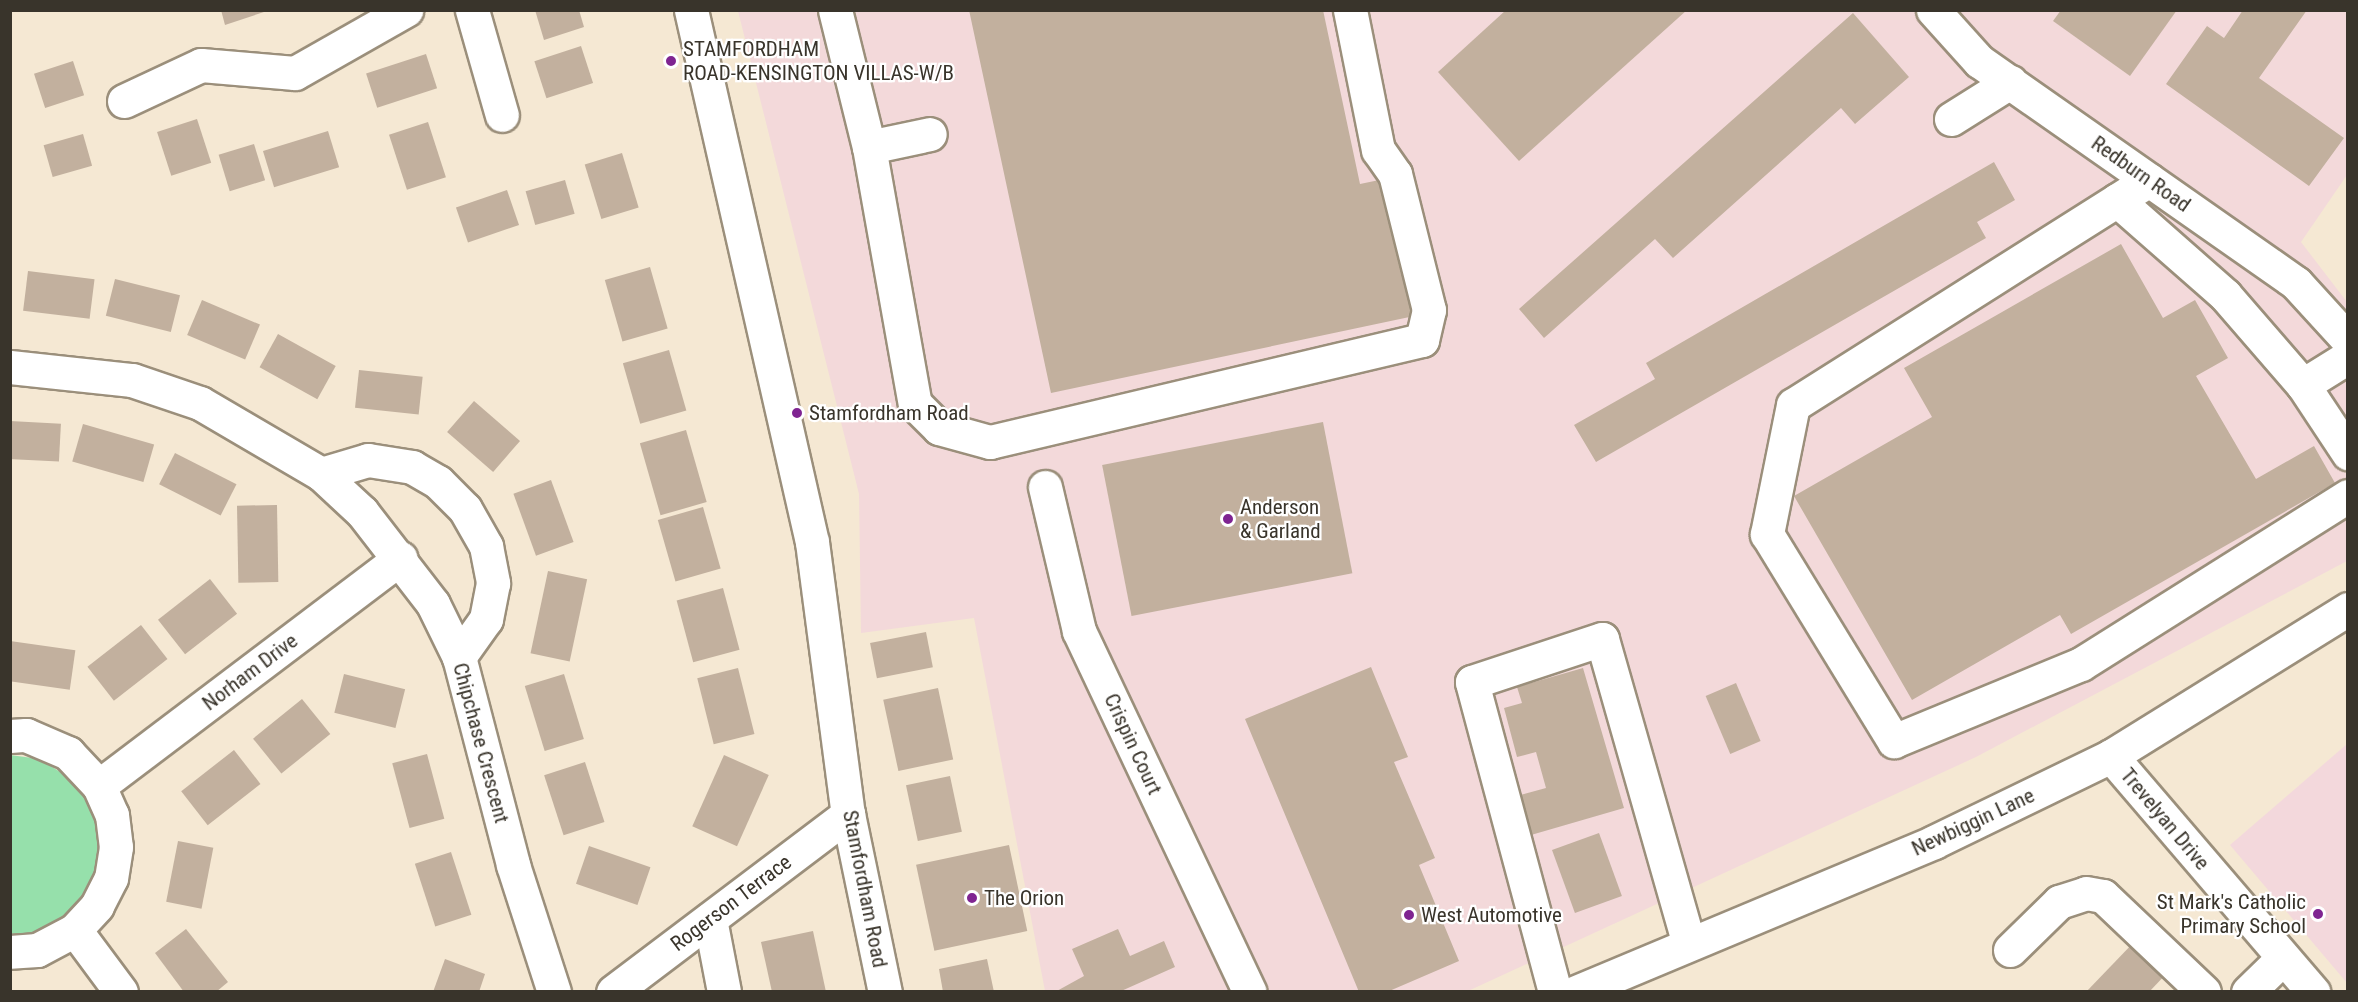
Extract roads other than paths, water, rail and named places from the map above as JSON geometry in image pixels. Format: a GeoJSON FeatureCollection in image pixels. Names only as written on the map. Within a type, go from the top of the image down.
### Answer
{"type":"FeatureCollection","features":[{"type":"Feature","properties":{"kind":"street"},"geometry":{"type":"LineString","coordinates":[[124,101],[201,65],[295,73],[406,10]]}},
{"type":"Feature","properties":{"kind":"street"},"geometry":{"type":"LineString","coordinates":[[472,10],[502,115]]}},
{"type":"Feature","properties":{"kind":"street","name":"Stamfordham Road"},"geometry":{"type":"LineString","coordinates":[[691,10],[812,542],[848,814],[885,992]]}},
{"type":"Feature","properties":{"kind":"street"},"geometry":{"type":"LineString","coordinates":[[835,10],[869,147],[915,404],[939,428],[990,442],[1422,340],[1429,310],[1395,174],[1378,150],[1350,10]]}},
{"type":"Feature","properties":{"kind":"street","name":"Redburn Road"},"geometry":{"type":"LineString","coordinates":[[1933,10],[1979,61],[2296,283],[2348,340]]}},
{"type":"Feature","properties":{"kind":"street"},"geometry":{"type":"LineString","coordinates":[[1951,119],[2010,82]]}},
{"type":"Feature","properties":{"kind":"street"},"geometry":{"type":"LineString","coordinates":[[869,147],[930,134]]}},
{"type":"Feature","properties":{"kind":"street"},"geometry":{"type":"LineString","coordinates":[[2148,180],[1793,405],[1767,534],[1894,741],[2081,664],[2348,496]]}},
{"type":"Feature","properties":{"kind":"street"},"geometry":{"type":"LineString","coordinates":[[2117,200],[2225,295],[2303,385],[2348,453]]}},
{"type":"Feature","properties":{"kind":"street"},"geometry":{"type":"LineString","coordinates":[[2303,385],[2348,357]]}},
{"type":"Feature","properties":{"kind":"street","name":"Chipchase Crescent"},"geometry":{"type":"LineString","coordinates":[[10,367],[132,380],[200,403],[321,474],[401,558],[433,604],[459,657],[513,865],[554,992]]}},
{"type":"Feature","properties":{"kind":"street"},"geometry":{"type":"LineString","coordinates":[[321,474],[368,460],[412,467],[438,482],[465,509],[486,546],[493,583],[486,618],[459,657]]}},
{"type":"Feature","properties":{"kind":"street","name":"Crispin Court"},"geometry":{"type":"LineString","coordinates":[[1045,487],[1079,631],[1250,992]]}},
{"type":"Feature","properties":{"kind":"street","name":"Norham Drive"},"geometry":{"type":"LineString","coordinates":[[99,786],[401,558]]}},
{"type":"Feature","properties":{"kind":"street","name":"Newbiggin Lane"},"geometry":{"type":"LineString","coordinates":[[1575,992],[1934,842],[2111,756],[2348,609]]}},
{"type":"Feature","properties":{"kind":"street"},"geometry":{"type":"LineString","coordinates":[[1555,992],[1472,682],[1602,639],[1689,944]]}},
{"type":"Feature","properties":{"kind":"street"},"geometry":{"type":"LineString","coordinates":[[10,736],[26,735],[68,753],[99,786],[112,815],[116,847],[111,878],[97,906],[75,930],[37,950],[10,952]]}},
{"type":"Feature","properties":{"kind":"street","name":"Trevelyan Drive"},"geometry":{"type":"LineString","coordinates":[[2111,756],[2313,992]]}},
{"type":"Feature","properties":{"kind":"street","name":"Rogerson Terrace"},"geometry":{"type":"LineString","coordinates":[[613,992],[848,814]]}},
{"type":"Feature","properties":{"kind":"street"},"geometry":{"type":"LineString","coordinates":[[2010,950],[2059,902],[2086,893],[2103,896],[2204,992]]}},
{"type":"Feature","properties":{"kind":"street"},"geometry":{"type":"LineString","coordinates":[[710,919],[724,992]]}},
{"type":"Feature","properties":{"kind":"street"},"geometry":{"type":"LineString","coordinates":[[75,930],[121,992]]}},
{"type":"Feature","properties":{"kind":"street"},"geometry":{"type":"LineString","coordinates":[[2248,992],[2283,957]]}},
{"type":"Feature","properties":{"kind":"place","name":"STAMFORDHAM ROAD-KENSINGTON VILLAS-W/B"},"geometry":{"type":"Point","coordinates":[671,61]}},
{"type":"Feature","properties":{"kind":"place","name":"Stamfordham Road"},"geometry":{"type":"Point","coordinates":[797,413]}},
{"type":"Feature","properties":{"kind":"place","name":"Anderson & Garland"},"geometry":{"type":"Point","coordinates":[1228,519]}},
{"type":"Feature","properties":{"kind":"place","name":"The Orion"},"geometry":{"type":"Point","coordinates":[972,898]}},
{"type":"Feature","properties":{"kind":"place","name":"St Mark's Catholic Primary School"},"geometry":{"type":"Point","coordinates":[2318,914]}},
{"type":"Feature","properties":{"kind":"place","name":"West Automotive"},"geometry":{"type":"Point","coordinates":[1409,915]}}]}
